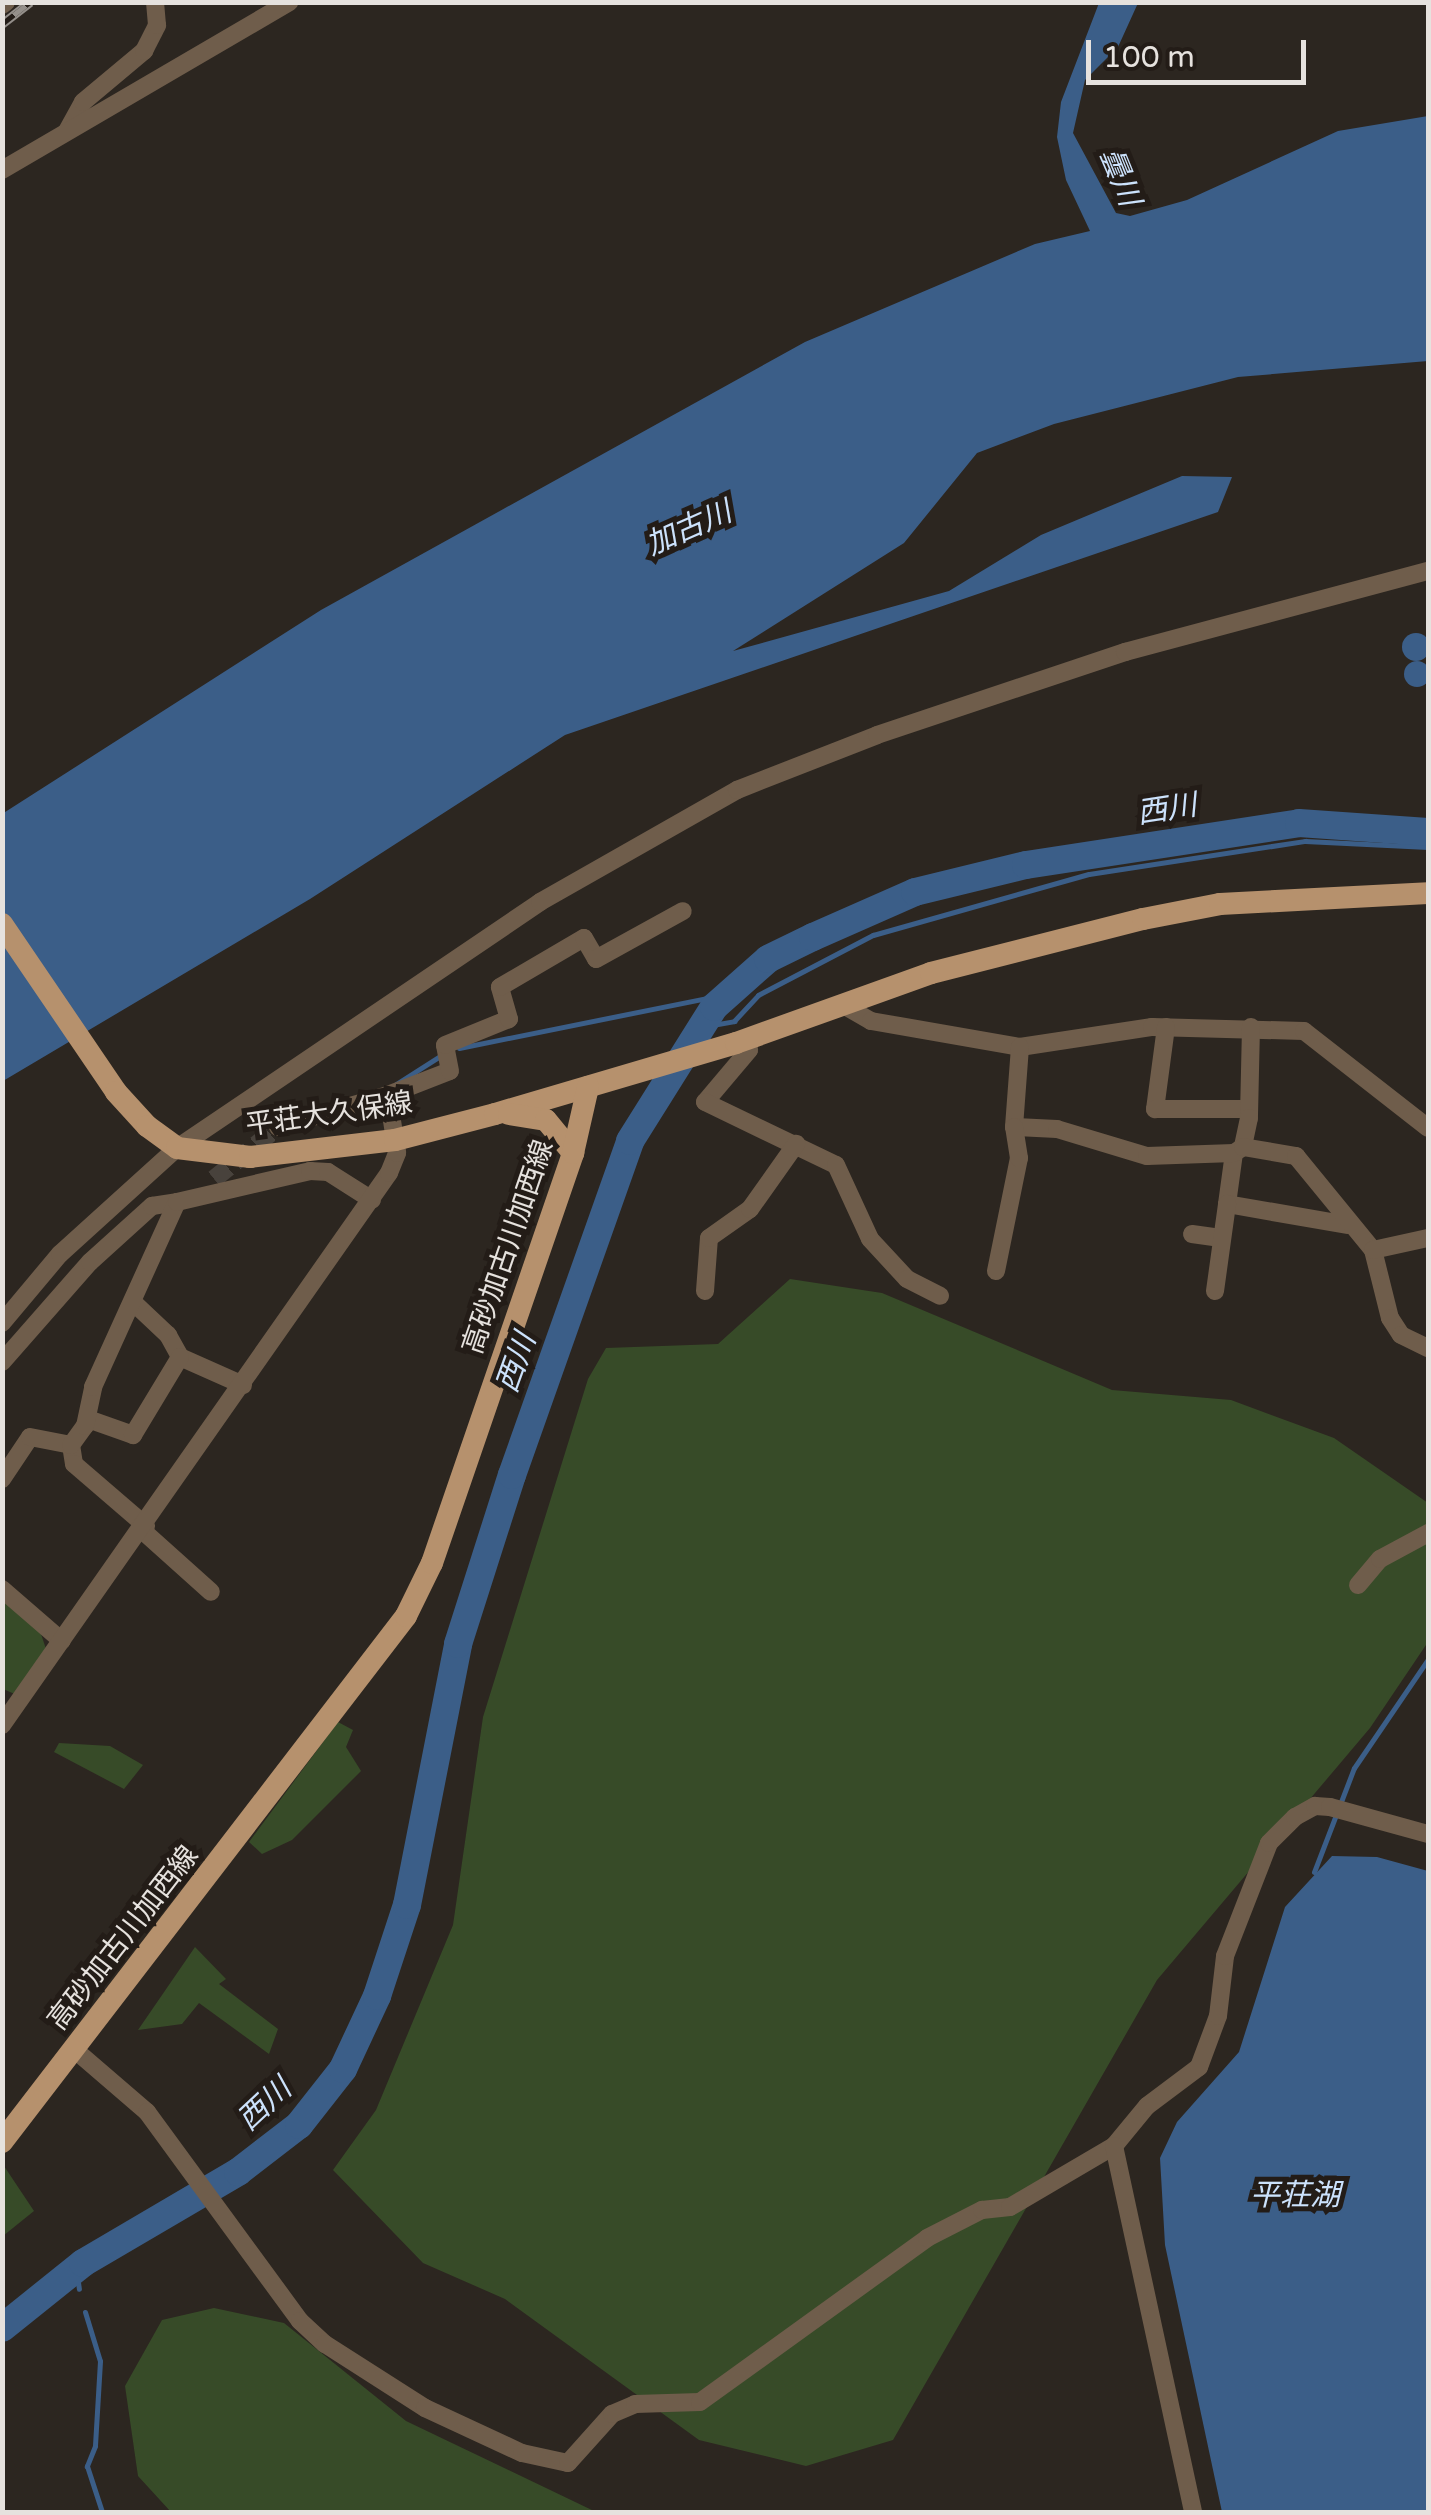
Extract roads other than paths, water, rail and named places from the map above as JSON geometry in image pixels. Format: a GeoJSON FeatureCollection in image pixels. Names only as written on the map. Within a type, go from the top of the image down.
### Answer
{"type":"FeatureCollection","features":[{"type":"Feature","properties":{"kind":"main road"},"geometry":{"type":"LineString","coordinates":[[588,1087],[740,1042],[931,973],[1162,915],[1220,904],[1428,894]]}},
{"type":"Feature","properties":{"kind":"main road"},"geometry":{"type":"LineString","coordinates":[[2,924],[116,1092],[172,1145]]}},
{"type":"Feature","properties":{"kind":"main road","name":"平荘大久保線"},"geometry":{"type":"LineString","coordinates":[[172,1145],[250,1158],[394,1140],[588,1087]]}},
{"type":"Feature","properties":{"kind":"main road","name":"高砂加古川加西線"},"geometry":{"type":"LineString","coordinates":[[2,2142],[406,1616],[432,1563],[573,1154],[588,1087]]}},
{"type":"Feature","properties":{"kind":"main road"},"geometry":{"type":"LineString","coordinates":[[495,1114],[546,1120],[573,1154]]}},
{"type":"Feature","properties":{"kind":"street"},"geometry":{"type":"LineString","coordinates":[[67,131],[83,102],[144,51],[157,25],[156,2]]}},
{"type":"Feature","properties":{"kind":"street"},"geometry":{"type":"LineString","coordinates":[[2,170],[290,2]]}},
{"type":"Feature","properties":{"kind":"street"},"geometry":{"type":"LineString","coordinates":[[2,1323],[60,1254],[172,1145],[540,902],[736,790],[859,741],[1125,652],[1428,571]]}},
{"type":"Feature","properties":{"kind":"street"},"geometry":{"type":"LineString","coordinates":[[278,1127],[388,1096],[450,1071],[445,1045],[509,1019],[500,987],[584,938],[596,959],[682,911]]}},
{"type":"Feature","properties":{"kind":"street"},"geometry":{"type":"LineString","coordinates":[[845,1006],[864,1019],[1020,1047],[1166,1027],[1304,1031],[1428,1128]]}},
{"type":"Feature","properties":{"kind":"street"},"geometry":{"type":"LineString","coordinates":[[1166,1027],[1155,1109],[1249,1109]]}},
{"type":"Feature","properties":{"kind":"street"},"geometry":{"type":"LineString","coordinates":[[1215,1290],[1221,1238],[1249,1109],[1250,1027]]}},
{"type":"Feature","properties":{"kind":"street"},"geometry":{"type":"LineString","coordinates":[[740,1042],[749,1050],[704,1102],[836,1165],[870,1239],[907,1278],[940,1296]]}},
{"type":"Feature","properties":{"kind":"street"},"geometry":{"type":"LineString","coordinates":[[996,1271],[1020,1158],[1014,1127],[1020,1047]]}},
{"type":"Feature","properties":{"kind":"street"},"geometry":{"type":"LineString","coordinates":[[2,1726],[144,1528],[395,1163],[388,1096]]}},
{"type":"Feature","properties":{"kind":"street"},"geometry":{"type":"LineString","coordinates":[[1014,1127],[1057,1129],[1147,1156],[1238,1150],[1296,1156],[1348,1224],[1374,1250],[1390,1318],[1401,1335],[1428,1348]]}},
{"type":"Feature","properties":{"kind":"street"},"geometry":{"type":"LineString","coordinates":[[706,1292],[709,1238],[750,1209],[796,1144]]}},
{"type":"Feature","properties":{"kind":"street"},"geometry":{"type":"LineString","coordinates":[[2,1362],[102,1251],[152,1206],[310,1171],[328,1172],[372,1200]]}},
{"type":"Feature","properties":{"kind":"street"},"geometry":{"type":"LineString","coordinates":[[211,1592],[74,1464],[71,1445],[88,1419],[93,1388],[184,1201],[214,1179]]}},
{"type":"Feature","properties":{"kind":"street"},"geometry":{"type":"LineString","coordinates":[[1228,1204],[1348,1224]]}},
{"type":"Feature","properties":{"kind":"street"},"geometry":{"type":"LineString","coordinates":[[1192,1234],[1221,1238]]}},
{"type":"Feature","properties":{"kind":"street"},"geometry":{"type":"LineString","coordinates":[[1374,1250],[1428,1238]]}},
{"type":"Feature","properties":{"kind":"street"},"geometry":{"type":"LineString","coordinates":[[134,1303],[168,1335],[180,1357],[243,1384]]}},
{"type":"Feature","properties":{"kind":"street"},"geometry":{"type":"LineString","coordinates":[[88,1419],[133,1436],[180,1357]]}},
{"type":"Feature","properties":{"kind":"street"},"geometry":{"type":"LineString","coordinates":[[2,1479],[30,1436],[71,1445]]}},
{"type":"Feature","properties":{"kind":"street"},"geometry":{"type":"LineString","coordinates":[[1358,1585],[1380,1559],[1428,1532]]}},
{"type":"Feature","properties":{"kind":"street"},"geometry":{"type":"LineString","coordinates":[[2,1588],[62,1641]]}},
{"type":"Feature","properties":{"kind":"street"},"geometry":{"type":"LineString","coordinates":[[75,2050],[147,2112],[300,2321],[357,2370],[522,2453],[568,2463],[612,2414],[636,2404],[700,2402],[927,2238],[982,2210],[1038,2193],[1114,2146],[1147,2106],[1199,2067],[1218,2016],[1224,1956],[1269,1842],[1282,1830],[1315,1806],[1428,1834]]}},
{"type":"Feature","properties":{"kind":"street"},"geometry":{"type":"LineString","coordinates":[[1114,2146],[1193,2512]]}},
{"type":"Feature","properties":{"kind":"water","name":"加古川"},"geometry":{"type":"Polygon","coordinates":[[[1099,3],[1138,3],[1118,47],[1085,80],[1073,133],[1116,213],[1130,216],[1187,200],[1338,131],[1428,116],[1428,361],[1238,377],[1054,424],[977,453],[904,543],[733,651],[949,591],[1041,535],[1182,476],[1232,477],[1218,512],[565,735],[310,899],[3,1081],[2,814],[321,610],[805,342],[1035,244],[1090,231],[1066,180],[1057,137],[1061,102],[1099,3]]]}},
{"type":"Feature","properties":{"kind":"water"},"geometry":{"type":"Polygon","coordinates":[[[1416,633],[1426,637],[1430,647],[1426,657],[1416,661],[1406,657],[1402,647],[1406,637],[1416,633]]]}},
{"type":"Feature","properties":{"kind":"water"},"geometry":{"type":"Polygon","coordinates":[[[1417,661],[1426,665],[1430,674],[1426,683],[1417,687],[1408,683],[1404,674],[1408,665],[1417,661]]]}},
{"type":"Feature","properties":{"kind":"water","name":"平荘湖"},"geometry":{"type":"Polygon","coordinates":[[[1332,1856],[1377,1857],[1428,1871],[1428,2512],[1222,2512],[1165,2245],[1160,2158],[1177,2122],[1239,2052],[1285,1907],[1332,1856]]]}},
{"type":"Feature","properties":{"kind":"waterway","name":"西川"},"geometry":{"type":"LineString","coordinates":[[2,2328],[83,2263],[238,2172],[299,2125],[343,2069],[377,1996],[407,1905],[458,1644],[512,1475],[630,1141],[714,1007],[768,959],[915,892],[1026,865],[1299,823],[1428,832]]}},
{"type":"Feature","properties":{"kind":"waterway"},"geometry":{"type":"LineString","coordinates":[[701,1027],[734,1021],[758,995],[873,935],[1089,874],[1305,841],[1428,847]]}},
{"type":"Feature","properties":{"kind":"waterway"},"geometry":{"type":"LineString","coordinates":[[459,1048],[733,993]]}},
{"type":"Feature","properties":{"kind":"waterway"},"geometry":{"type":"LineString","coordinates":[[396,1084],[440,1056]]}},
{"type":"Feature","properties":{"kind":"waterway"},"geometry":{"type":"LineString","coordinates":[[1314,1872],[1354,1768],[1428,1659]]}},
{"type":"Feature","properties":{"kind":"waterway"},"geometry":{"type":"LineString","coordinates":[[76,2268],[79,2289]]}},
{"type":"Feature","properties":{"kind":"waterway"},"geometry":{"type":"LineString","coordinates":[[85,2312],[100,2361],[95,2446],[87,2466],[102,2512]]}},
{"type":"Feature","properties":{"kind":"tunnel"},"geometry":{"type":"LineString","coordinates":[[214,1179],[278,1127]]}},
{"type":"Feature","properties":{"kind":"railway"},"geometry":{"type":"LineString","coordinates":[[2,24],[30,2]]}},
{"type":"Feature","properties":{"kind":"water label","name":"曇川"},"geometry":{"type":"Point","coordinates":[1119,177]}}]}
